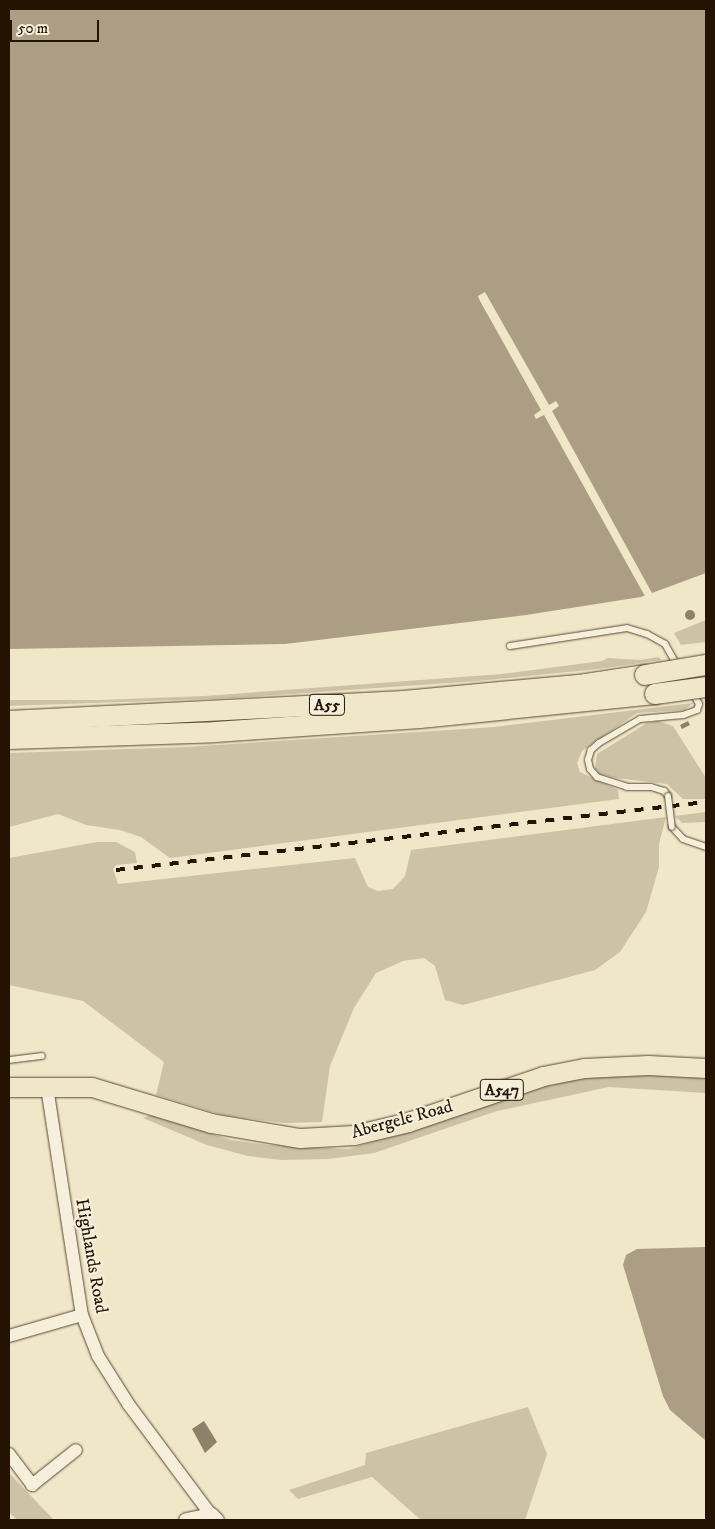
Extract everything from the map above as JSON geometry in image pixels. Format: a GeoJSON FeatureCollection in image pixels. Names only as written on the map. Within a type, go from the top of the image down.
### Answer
{"type":"FeatureCollection","features":[{"type":"Feature","properties":{"kind":"highway","name":"A55"},"geometry":{"type":"LineString","coordinates":[[9,721],[404,701],[586,684],[706,665]]}},
{"type":"Feature","properties":{"kind":"highway","name":"A55"},"geometry":{"type":"LineString","coordinates":[[9,739],[224,731],[420,718],[706,687]]}},
{"type":"Feature","properties":{"kind":"main road","name":"Abergele Road"},"geometry":{"type":"LineString","coordinates":[[9,1087],[92,1087],[211,1123],[300,1138],[354,1135],[408,1122],[543,1076],[584,1068],[648,1065],[706,1068]]}},
{"type":"Feature","properties":{"kind":"street","name":"Highlands Road"},"geometry":{"type":"LineString","coordinates":[[46,1087],[82,1315],[98,1356],[129,1405],[214,1518]]}},
{"type":"Feature","properties":{"kind":"street"},"geometry":{"type":"LineString","coordinates":[[9,1336],[82,1315]]}},
{"type":"Feature","properties":{"kind":"street"},"geometry":{"type":"LineString","coordinates":[[9,1454],[32,1485],[76,1450]]}},
{"type":"Feature","properties":{"kind":"street"},"geometry":{"type":"LineString","coordinates":[[186,1520],[214,1518]]}},
{"type":"Feature","properties":{"kind":"lane"},"geometry":{"type":"LineString","coordinates":[[510,646],[627,628],[647,634],[665,644],[698,704],[697,710],[683,715],[640,719],[599,743],[591,750],[588,760],[590,769],[597,777],[627,788],[651,787],[664,791],[668,796],[672,827],[683,839],[706,848]]}},
{"type":"Feature","properties":{"kind":"lane"},"geometry":{"type":"LineString","coordinates":[[9,1060],[42,1056]]}},
{"type":"Feature","properties":{"kind":"shaded area"},"geometry":{"type":"Polygon","coordinates":[[[9,9],[706,9],[706,573],[641,597],[526,615],[285,644],[9,649],[9,9]]]}},
{"type":"Feature","properties":{"kind":"shaded area"},"geometry":{"type":"Polygon","coordinates":[[[706,620],[706,642],[681,645],[674,633],[706,620]]]}},
{"type":"Feature","properties":{"kind":"shaded area"},"geometry":{"type":"Polygon","coordinates":[[[659,657],[661,660],[598,669],[478,681],[233,698],[9,706],[9,700],[99,700],[204,696],[502,674],[602,661],[608,658],[640,660],[659,657]]]}},
{"type":"Feature","properties":{"kind":"shaded area"},"geometry":{"type":"Polygon","coordinates":[[[693,703],[685,710],[637,713],[582,751],[577,763],[580,772],[618,790],[619,799],[170,858],[141,837],[120,830],[86,825],[58,814],[9,827],[9,753],[186,747],[494,727],[693,703]]]}},
{"type":"Feature","properties":{"kind":"shaded area"},"geometry":{"type":"Polygon","coordinates":[[[658,721],[673,726],[706,778],[706,799],[683,799],[667,784],[616,778],[600,774],[595,769],[597,754],[647,723],[658,721]]]}},
{"type":"Feature","properties":{"kind":"shaded area"},"geometry":{"type":"Polygon","coordinates":[[[706,812],[706,822],[682,823],[675,816],[706,812]]]}},
{"type":"Feature","properties":{"kind":"shaded area"},"geometry":{"type":"Polygon","coordinates":[[[666,817],[659,844],[659,867],[646,912],[620,952],[595,970],[463,1005],[445,1000],[435,966],[424,958],[403,961],[376,973],[354,1008],[330,1066],[322,1122],[284,1123],[222,1115],[156,1095],[164,1062],[83,1001],[9,985],[9,858],[97,842],[116,842],[135,852],[137,863],[116,865],[113,869],[118,884],[355,858],[368,887],[378,891],[393,889],[405,876],[411,850],[666,817]]]}},
{"type":"Feature","properties":{"kind":"shaded area"},"geometry":{"type":"Polygon","coordinates":[[[654,1071],[706,1078],[706,1093],[609,1087],[497,1111],[374,1153],[328,1159],[281,1160],[248,1156],[207,1145],[143,1118],[151,1115],[231,1140],[268,1145],[348,1149],[441,1122],[527,1089],[585,1076],[654,1071]]]}},
{"type":"Feature","properties":{"kind":"shaded area"},"geometry":{"type":"Polygon","coordinates":[[[706,1247],[706,1441],[670,1410],[663,1396],[623,1265],[626,1255],[637,1249],[706,1247]]]}},
{"type":"Feature","properties":{"kind":"shaded area"},"geometry":{"type":"Polygon","coordinates":[[[528,1407],[547,1454],[525,1520],[421,1520],[372,1477],[298,1499],[289,1490],[365,1465],[366,1453],[528,1407]]]}},
{"type":"Feature","properties":{"kind":"shaded area"},"geometry":{"type":"Polygon","coordinates":[[[9,1473],[54,1520],[17,1520],[9,1512],[9,1473]]]}},
{"type":"Feature","properties":{"kind":"pier"},"geometry":{"type":"Polygon","coordinates":[[[485,292],[549,405],[556,401],[559,406],[552,411],[653,595],[646,598],[544,415],[536,419],[534,415],[541,410],[480,301],[478,296],[485,292]]]}},
{"type":"Feature","properties":{"kind":"building"},"geometry":{"type":"Polygon","coordinates":[[[688,610],[692,610],[695,615],[694,619],[688,620],[685,617],[685,613],[688,610]]]}},
{"type":"Feature","properties":{"kind":"building"},"geometry":{"type":"Polygon","coordinates":[[[688,721],[690,725],[682,729],[680,725],[688,721]]]}},
{"type":"Feature","properties":{"kind":"building"},"geometry":{"type":"Polygon","coordinates":[[[204,1421],[217,1442],[205,1453],[192,1429],[204,1421]]]}},
{"type":"Feature","properties":{"kind":"railway"},"geometry":{"type":"LineString","coordinates":[[116,870],[706,802]]}}]}
